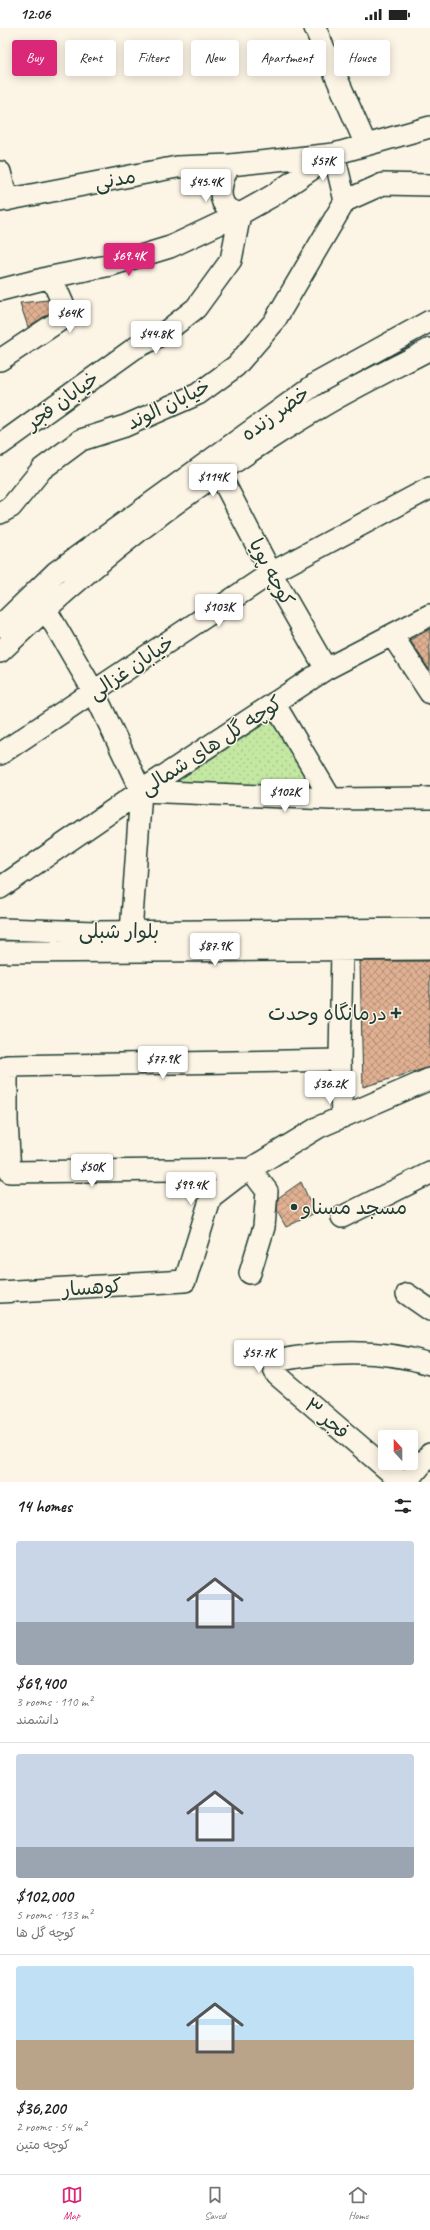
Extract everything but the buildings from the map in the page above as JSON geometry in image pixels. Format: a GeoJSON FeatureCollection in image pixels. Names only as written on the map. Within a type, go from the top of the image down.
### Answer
{"type":"FeatureCollection","features":[{"type":"Feature","properties":{"kind":"street"},"geometry":{"type":"LineString","coordinates":[[318,34],[366,145]]}},
{"type":"Feature","properties":{"kind":"street"},"geometry":{"type":"LineString","coordinates":[[0,290],[51,277],[111,265],[170,247],[240,214],[272,196],[334,154],[430,127]]}},
{"type":"Feature","properties":{"kind":"street"},"geometry":{"type":"LineString","coordinates":[[334,154],[345,201],[382,184],[430,185]]}},
{"type":"Feature","properties":{"kind":"street","name":"مدنی"},"geometry":{"type":"LineString","coordinates":[[4,201],[177,167],[230,165],[334,154]]}},
{"type":"Feature","properties":{"kind":"street"},"geometry":{"type":"LineString","coordinates":[[230,165],[224,174],[222,199],[227,208],[240,214]]}},
{"type":"Feature","properties":{"kind":"street"},"geometry":{"type":"LineString","coordinates":[[0,172],[4,201]]}},
{"type":"Feature","properties":{"kind":"street","name":"خیابان الوند"},"geometry":{"type":"LineString","coordinates":[[0,513],[11,507],[42,469],[81,440],[125,426],[198,394],[236,366],[274,322],[345,201]]}},
{"type":"Feature","properties":{"kind":"street","name":"خیابان فجر"},"geometry":{"type":"LineString","coordinates":[[0,445],[135,348],[163,334],[196,308],[231,260],[240,214]]}},
{"type":"Feature","properties":{"kind":"street"},"geometry":{"type":"LineString","coordinates":[[0,360],[68,315],[51,277]]}},
{"type":"Feature","properties":{"kind":"street","name":"خضر زنده"},"geometry":{"type":"LineString","coordinates":[[0,626],[56,572],[317,383],[430,321]]}},
{"type":"Feature","properties":{"kind":"street","name":"خضر زنده"},"geometry":{"type":"LineString","coordinates":[[0,652],[45,608],[126,542],[219,473],[321,407],[430,349]]}},
{"type":"Feature","properties":{"kind":"street","name":"کوچه پویا"},"geometry":{"type":"LineString","coordinates":[[219,473],[271,573],[326,669]]}},
{"type":"Feature","properties":{"kind":"street","name":"خیابان غزالی"},"geometry":{"type":"LineString","coordinates":[[0,754],[271,573],[430,488]]}},
{"type":"Feature","properties":{"kind":"street"},"geometry":{"type":"LineString","coordinates":[[45,608],[94,692],[142,791],[131,932]]}},
{"type":"Feature","properties":{"kind":"street","name":"کوچه گل های شمالی"},"geometry":{"type":"LineString","coordinates":[[0,888],[142,791],[326,669],[430,615]]}},
{"type":"Feature","properties":{"kind":"street"},"geometry":{"type":"LineString","coordinates":[[392,635],[430,693]]}},
{"type":"Feature","properties":{"kind":"street"},"geometry":{"type":"LineString","coordinates":[[274,703],[332,799]]}},
{"type":"Feature","properties":{"kind":"street"},"geometry":{"type":"LineString","coordinates":[[142,791],[332,799],[430,798]]}},
{"type":"Feature","properties":{"kind":"street","name":"بلوار شبلی"},"geometry":{"type":"LineString","coordinates":[[0,929],[131,932],[430,929]]}},
{"type":"Feature","properties":{"kind":"street"},"geometry":{"type":"LineString","coordinates":[[342,949],[340,1060],[342,1117]]}},
{"type":"Feature","properties":{"kind":"street","name":"بلوار شبلی"},"geometry":{"type":"LineString","coordinates":[[0,952],[430,949]]}},
{"type":"Feature","properties":{"kind":"street"},"geometry":{"type":"LineString","coordinates":[[340,1060],[7,1066],[6,1121],[10,1172],[250,1169],[319,1127],[430,1079]]}},
{"type":"Feature","properties":{"kind":"street"},"geometry":{"type":"LineString","coordinates":[[250,1169],[267,1191],[264,1227],[250,1273]]}},
{"type":"Feature","properties":{"kind":"street","name":"کوهسار"},"geometry":{"type":"LineString","coordinates":[[0,1292],[185,1281],[211,1197],[250,1169]]}},
{"type":"Feature","properties":{"kind":"street"},"geometry":{"type":"LineString","coordinates":[[342,1217],[430,1173]]}},
{"type":"Feature","properties":{"kind":"street"},"geometry":{"type":"LineString","coordinates":[[406,1294],[430,1310]]}},
{"type":"Feature","properties":{"kind":"street","name":"فجر ۳"},"geometry":{"type":"LineString","coordinates":[[402,1482],[277,1375],[274,1368],[275,1361],[312,1354],[376,1354],[422,1361]]}},
{"type":"Feature","properties":{"kind":"street"},"geometry":{"type":"LineString","coordinates":[[407,1482],[430,1454]]}},
{"type":"Feature","properties":{"kind":"green space"},"geometry":{"type":"Polygon","coordinates":[[[280,714],[321,787],[176,782],[280,714]]]}},
{"type":"Feature","properties":{"kind":"place","name":"درمانگاه وحدت"},"geometry":{"type":"Point","coordinates":[396,1013]}},
{"type":"Feature","properties":{"kind":"place","name":"مسجد مسناو"},"geometry":{"type":"Point","coordinates":[294,1207]}}]}
